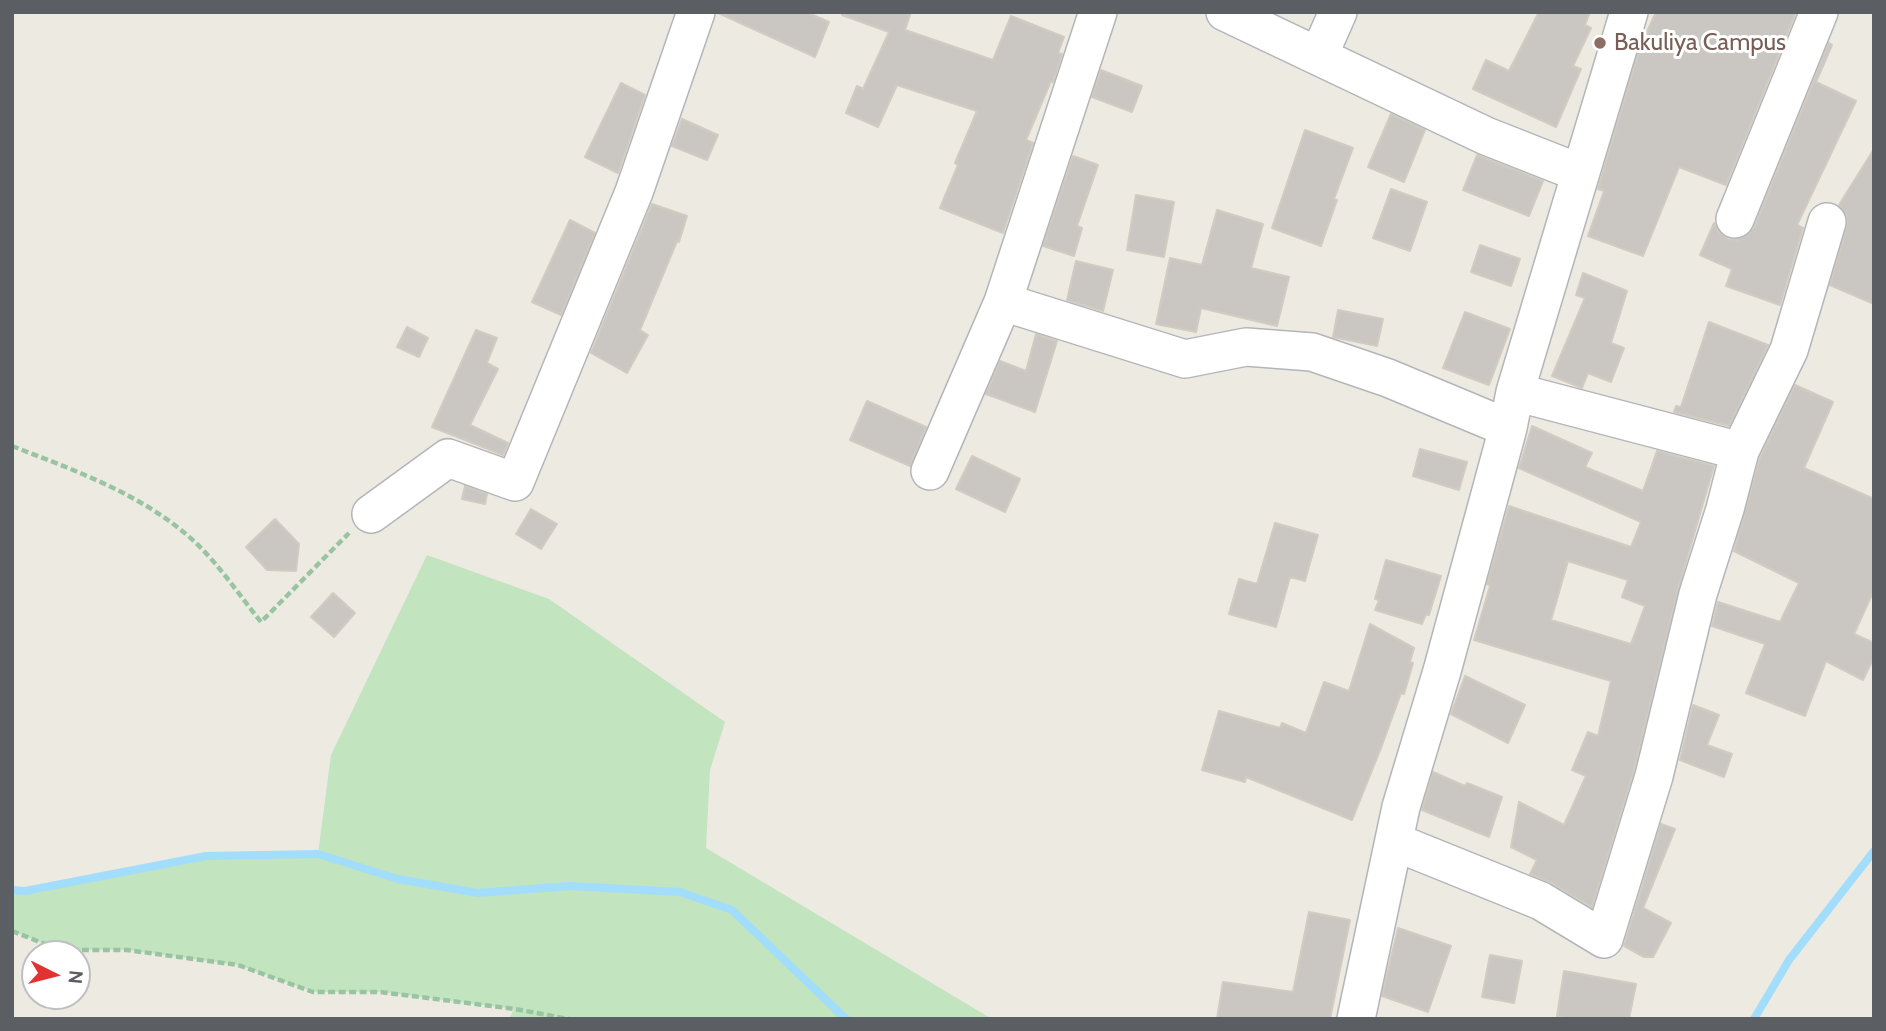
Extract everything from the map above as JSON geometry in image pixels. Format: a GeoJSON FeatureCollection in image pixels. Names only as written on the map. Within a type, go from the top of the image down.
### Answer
{"type":"FeatureCollection","features":[{"type":"Feature","properties":{"kind":"street"},"geometry":{"type":"LineString","coordinates":[[371,514],[448,458],[515,482],[634,192],[696,12]]}},
{"type":"Feature","properties":{"kind":"street"},"geometry":{"type":"LineString","coordinates":[[930,471],[1003,302],[1098,12]]}},
{"type":"Feature","properties":{"kind":"street"},"geometry":{"type":"LineString","coordinates":[[1225,12],[1486,136],[1580,173]]}},
{"type":"Feature","properties":{"kind":"street"},"geometry":{"type":"LineString","coordinates":[[1319,55],[1338,12]]}},
{"type":"Feature","properties":{"kind":"street"},"geometry":{"type":"LineString","coordinates":[[1356,1019],[1401,807],[1442,671],[1508,428],[1515,392],[1629,12]]}},
{"type":"Feature","properties":{"kind":"street"},"geometry":{"type":"LineString","coordinates":[[1735,219],[1819,12]]}},
{"type":"Feature","properties":{"kind":"street"},"geometry":{"type":"LineString","coordinates":[[1395,842],[1541,901],[1604,939],[1654,776],[1698,594],[1740,451],[1789,350],[1826,222]]}},
{"type":"Feature","properties":{"kind":"street"},"geometry":{"type":"LineString","coordinates":[[1003,302],[1185,359],[1246,347],[1312,352],[1388,377],[1508,428]]}},
{"type":"Feature","properties":{"kind":"street"},"geometry":{"type":"LineString","coordinates":[[1515,392],[1740,451]]}},
{"type":"Feature","properties":{"kind":"path"},"geometry":{"type":"LineString","coordinates":[[12,446],[84,474],[149,506],[196,543],[261,622],[371,514]]}},
{"type":"Feature","properties":{"kind":"path"},"geometry":{"type":"LineString","coordinates":[[12,931],[60,950],[127,950],[238,965],[313,992],[380,992],[569,1019]]}},
{"type":"Feature","properties":{"kind":"green space"},"geometry":{"type":"Polygon","coordinates":[[[427,555],[549,599],[725,722],[710,770],[706,848],[992,1019],[509,1019],[514,1009],[380,992],[313,992],[238,965],[127,950],[91,950],[91,940],[35,940],[12,931],[12,890],[25,891],[206,856],[318,854],[331,755],[427,555]]]}},
{"type":"Feature","properties":{"kind":"building"},"geometry":{"type":"Polygon","coordinates":[[[716,12],[806,12],[829,22],[815,57],[716,12]]]}},
{"type":"Feature","properties":{"kind":"building"},"geometry":{"type":"Polygon","coordinates":[[[842,12],[911,12],[905,30],[993,60],[1011,16],[1064,37],[1053,82],[1051,81],[1026,140],[1033,143],[1003,233],[940,208],[977,111],[897,85],[878,127],[846,113],[857,86],[863,89],[889,32],[842,15],[842,12]]]}},
{"type":"Feature","properties":{"kind":"building"},"geometry":{"type":"Polygon","coordinates":[[[1539,12],[1590,12],[1585,25],[1591,28],[1573,66],[1581,69],[1556,127],[1473,89],[1486,60],[1509,71],[1539,12]]]}},
{"type":"Feature","properties":{"kind":"building"},"geometry":{"type":"Polygon","coordinates":[[[1656,12],[1796,12],[1726,185],[1679,167],[1643,256],[1588,236],[1604,191],[1598,189],[1640,47],[1656,12]]]}},
{"type":"Feature","properties":{"kind":"building"},"geometry":{"type":"Polygon","coordinates":[[[1829,43],[1832,45],[1816,82],[1856,101],[1797,225],[1803,228],[1780,305],[1726,286],[1732,269],[1700,255],[1714,223],[1719,232],[1728,239],[1737,240],[1747,236],[1754,228],[1829,43]]]}},
{"type":"Feature","properties":{"kind":"building"},"geometry":{"type":"Polygon","coordinates":[[[1101,70],[1142,86],[1132,112],[1092,97],[1101,70]]]}},
{"type":"Feature","properties":{"kind":"building"},"geometry":{"type":"Polygon","coordinates":[[[621,83],[645,95],[618,173],[585,157],[621,83]]]}},
{"type":"Feature","properties":{"kind":"building"},"geometry":{"type":"Polygon","coordinates":[[[1391,114],[1425,130],[1404,182],[1368,167],[1391,114]]]}},
{"type":"Feature","properties":{"kind":"building"},"geometry":{"type":"Polygon","coordinates":[[[682,119],[718,135],[707,160],[672,146],[682,119]]]}},
{"type":"Feature","properties":{"kind":"building"},"geometry":{"type":"Polygon","coordinates":[[[1305,130],[1353,148],[1334,199],[1337,200],[1321,246],[1272,228],[1305,130]]]}},
{"type":"Feature","properties":{"kind":"building"},"geometry":{"type":"Polygon","coordinates":[[[1874,149],[1874,304],[1830,285],[1847,227],[1847,216],[1839,205],[1874,149]]]}},
{"type":"Feature","properties":{"kind":"building"},"geometry":{"type":"Polygon","coordinates":[[[1477,155],[1543,181],[1529,216],[1463,190],[1477,155]]]}},
{"type":"Feature","properties":{"kind":"building"},"geometry":{"type":"Polygon","coordinates":[[[1073,156],[1098,165],[1077,226],[1082,228],[1074,256],[1043,246],[1073,156]]]}},
{"type":"Feature","properties":{"kind":"building"},"geometry":{"type":"Polygon","coordinates":[[[1391,189],[1427,202],[1410,251],[1373,238],[1391,189]]]}},
{"type":"Feature","properties":{"kind":"building"},"geometry":{"type":"Polygon","coordinates":[[[1136,195],[1174,202],[1164,257],[1127,250],[1136,195]]]}},
{"type":"Feature","properties":{"kind":"building"},"geometry":{"type":"Polygon","coordinates":[[[652,204],[687,216],[679,242],[677,241],[640,330],[648,335],[627,373],[591,353],[652,204]]]}},
{"type":"Feature","properties":{"kind":"building"},"geometry":{"type":"Polygon","coordinates":[[[1217,210],[1263,224],[1251,268],[1289,277],[1277,326],[1201,308],[1196,332],[1156,324],[1170,258],[1202,265],[1217,210]]]}},
{"type":"Feature","properties":{"kind":"building"},"geometry":{"type":"Polygon","coordinates":[[[570,220],[595,233],[561,315],[532,302],[570,220]]]}},
{"type":"Feature","properties":{"kind":"building"},"geometry":{"type":"Polygon","coordinates":[[[1480,245],[1520,259],[1511,286],[1471,272],[1480,245]]]}},
{"type":"Feature","properties":{"kind":"building"},"geometry":{"type":"Polygon","coordinates":[[[1076,261],[1113,270],[1103,311],[1067,300],[1076,261]]]}},
{"type":"Feature","properties":{"kind":"building"},"geometry":{"type":"Polygon","coordinates":[[[1583,273],[1627,291],[1611,343],[1624,348],[1611,382],[1588,373],[1582,388],[1552,376],[1585,298],[1576,295],[1583,273]]]}},
{"type":"Feature","properties":{"kind":"building"},"geometry":{"type":"Polygon","coordinates":[[[1338,310],[1383,319],[1377,346],[1333,337],[1338,310]]]}},
{"type":"Feature","properties":{"kind":"building"},"geometry":{"type":"Polygon","coordinates":[[[1465,312],[1510,329],[1489,385],[1443,368],[1465,312]]]}},
{"type":"Feature","properties":{"kind":"building"},"geometry":{"type":"Polygon","coordinates":[[[1709,322],[1768,345],[1729,426],[1674,412],[1676,406],[1681,407],[1709,322]]]}},
{"type":"Feature","properties":{"kind":"building"},"geometry":{"type":"Polygon","coordinates":[[[407,327],[428,338],[419,357],[397,347],[407,327]]]}},
{"type":"Feature","properties":{"kind":"building"},"geometry":{"type":"Polygon","coordinates":[[[476,330],[497,338],[487,363],[498,369],[470,425],[508,443],[503,455],[432,427],[476,330]]]}},
{"type":"Feature","properties":{"kind":"building"},"geometry":{"type":"Polygon","coordinates":[[[1036,334],[1057,341],[1035,412],[986,394],[1000,361],[1026,371],[1036,334]]]}},
{"type":"Feature","properties":{"kind":"building"},"geometry":{"type":"Polygon","coordinates":[[[1795,385],[1833,402],[1804,468],[1874,499],[1874,590],[1854,634],[1874,643],[1874,657],[1863,680],[1826,661],[1805,716],[1746,693],[1765,644],[1712,626],[1718,602],[1780,622],[1799,583],[1734,551],[1760,458],[1795,385]]]}},
{"type":"Feature","properties":{"kind":"building"},"geometry":{"type":"Polygon","coordinates":[[[867,401],[926,427],[910,466],[850,440],[867,401]]]}},
{"type":"Feature","properties":{"kind":"building"},"geometry":{"type":"Polygon","coordinates":[[[1532,426],[1592,453],[1585,467],[1643,491],[1657,451],[1714,466],[1678,589],[1634,770],[1592,907],[1552,883],[1530,874],[1537,860],[1511,847],[1519,802],[1564,825],[1586,776],[1572,770],[1588,732],[1598,736],[1611,681],[1474,640],[1509,506],[1631,547],[1641,522],[1519,468],[1532,426]],[[1568,561],[1551,620],[1631,644],[1645,606],[1622,597],[1628,580],[1568,561]]]}},
{"type":"Feature","properties":{"kind":"building"},"geometry":{"type":"Polygon","coordinates":[[[1420,449],[1467,462],[1459,490],[1413,476],[1420,449]]]}},
{"type":"Feature","properties":{"kind":"building"},"geometry":{"type":"Polygon","coordinates":[[[972,456],[1020,479],[1005,512],[956,489],[972,456]]]}},
{"type":"Feature","properties":{"kind":"building"},"geometry":{"type":"Polygon","coordinates":[[[465,486],[487,494],[485,504],[462,499],[465,486]]]}},
{"type":"Feature","properties":{"kind":"building"},"geometry":{"type":"Polygon","coordinates":[[[531,509],[557,524],[541,549],[516,534],[531,509]]]}},
{"type":"Feature","properties":{"kind":"building"},"geometry":{"type":"Polygon","coordinates":[[[275,519],[299,544],[296,571],[267,570],[246,547],[275,519]]]}},
{"type":"Feature","properties":{"kind":"building"},"geometry":{"type":"Polygon","coordinates":[[[1275,523],[1318,535],[1305,581],[1290,577],[1276,627],[1229,614],[1239,579],[1257,584],[1275,523]]]}},
{"type":"Feature","properties":{"kind":"building"},"geometry":{"type":"Polygon","coordinates":[[[1386,560],[1441,576],[1429,615],[1426,614],[1422,624],[1375,610],[1379,600],[1375,599],[1386,560]]]}},
{"type":"Feature","properties":{"kind":"building"},"geometry":{"type":"Polygon","coordinates":[[[333,593],[355,613],[334,637],[311,617],[333,593]]]}},
{"type":"Feature","properties":{"kind":"building"},"geometry":{"type":"Polygon","coordinates":[[[1370,624],[1414,648],[1410,662],[1413,663],[1404,694],[1401,693],[1352,820],[1246,777],[1245,782],[1202,770],[1219,711],[1280,728],[1282,723],[1306,733],[1324,682],[1349,691],[1370,624]]]}},
{"type":"Feature","properties":{"kind":"building"},"geometry":{"type":"Polygon","coordinates":[[[1465,676],[1525,705],[1508,743],[1451,714],[1465,676]]]}},
{"type":"Feature","properties":{"kind":"building"},"geometry":{"type":"Polygon","coordinates":[[[1693,705],[1719,715],[1707,745],[1732,754],[1724,777],[1680,760],[1693,705]]]}},
{"type":"Feature","properties":{"kind":"building"},"geometry":{"type":"Polygon","coordinates":[[[1433,772],[1465,786],[1467,783],[1502,797],[1489,837],[1422,810],[1433,772]]]}},
{"type":"Feature","properties":{"kind":"building"},"geometry":{"type":"Polygon","coordinates":[[[1661,824],[1675,829],[1643,908],[1671,923],[1653,957],[1644,957],[1624,946],[1661,824]]]}},
{"type":"Feature","properties":{"kind":"building"},"geometry":{"type":"Polygon","coordinates":[[[1309,912],[1350,920],[1330,1019],[1217,1019],[1223,982],[1293,992],[1309,912]]]}},
{"type":"Feature","properties":{"kind":"building"},"geometry":{"type":"Polygon","coordinates":[[[1398,928],[1451,946],[1428,1012],[1382,996],[1398,928]]]}},
{"type":"Feature","properties":{"kind":"building"},"geometry":{"type":"Polygon","coordinates":[[[1490,955],[1522,961],[1514,1003],[1482,997],[1490,955]]]}},
{"type":"Feature","properties":{"kind":"building"},"geometry":{"type":"Polygon","coordinates":[[[1564,971],[1636,984],[1629,1019],[1572,1019],[1557,1016],[1564,971]]]}},
{"type":"Feature","properties":{"kind":"waterway"},"geometry":{"type":"LineString","coordinates":[[1754,1019],[1789,960],[1874,851]]}},
{"type":"Feature","properties":{"kind":"waterway"},"geometry":{"type":"LineString","coordinates":[[12,890],[25,891],[206,856],[318,854],[398,879],[478,893],[570,886],[680,892],[732,910],[846,1019]]}},
{"type":"Feature","properties":{"kind":"place","name":"Bakuliya Campus"},"geometry":{"type":"Point","coordinates":[1600,43]}}]}
